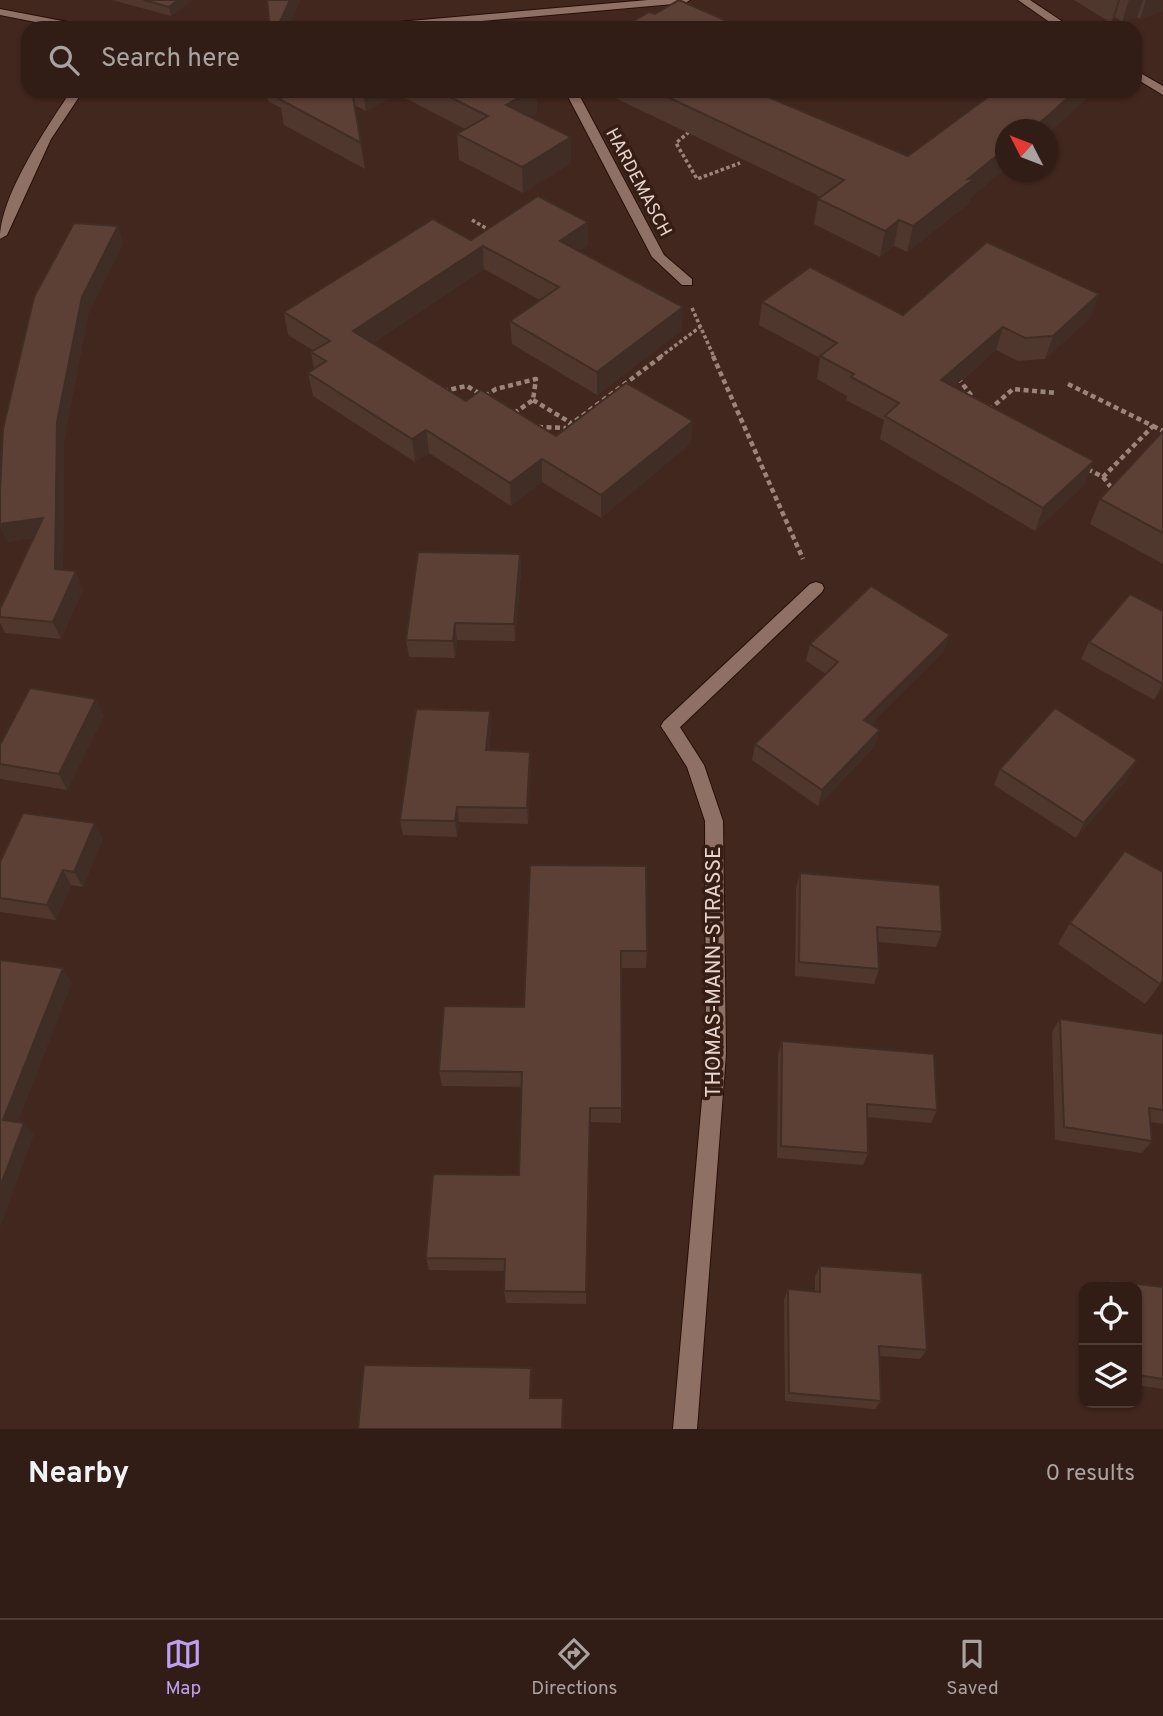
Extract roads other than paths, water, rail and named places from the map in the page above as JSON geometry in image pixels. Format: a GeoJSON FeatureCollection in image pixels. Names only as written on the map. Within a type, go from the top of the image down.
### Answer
{"type":"FeatureCollection","features":[{"type":"Feature","properties":{"kind":"street"},"geometry":{"type":"LineString","coordinates":[[454,21],[685,0]]}},
{"type":"Feature","properties":{"kind":"street"},"geometry":{"type":"LineString","coordinates":[[1023,0],[1055,21]]}},
{"type":"Feature","properties":{"kind":"street"},"geometry":{"type":"LineString","coordinates":[[0,12],[47,21]]}},
{"type":"Feature","properties":{"kind":"street"},"geometry":{"type":"LineString","coordinates":[[531,15],[534,21]]}},
{"type":"Feature","properties":{"kind":"street"},"geometry":{"type":"LineString","coordinates":[[1142,78],[1163,91]]}},
{"type":"Feature","properties":{"kind":"street"},"geometry":{"type":"LineString","coordinates":[[0,235],[45,139],[73,98]]}},
{"type":"Feature","properties":{"kind":"street","name":"HARDEMASCH"},"geometry":{"type":"LineString","coordinates":[[575,98],[659,257],[683,280]]}},
{"type":"Feature","properties":{"kind":"street","name":"THOMAS-MANN-STRASSE"},"geometry":{"type":"LineString","coordinates":[[685,1429],[716,1054],[713,821],[695,765],[670,726],[816,588]]}}]}
